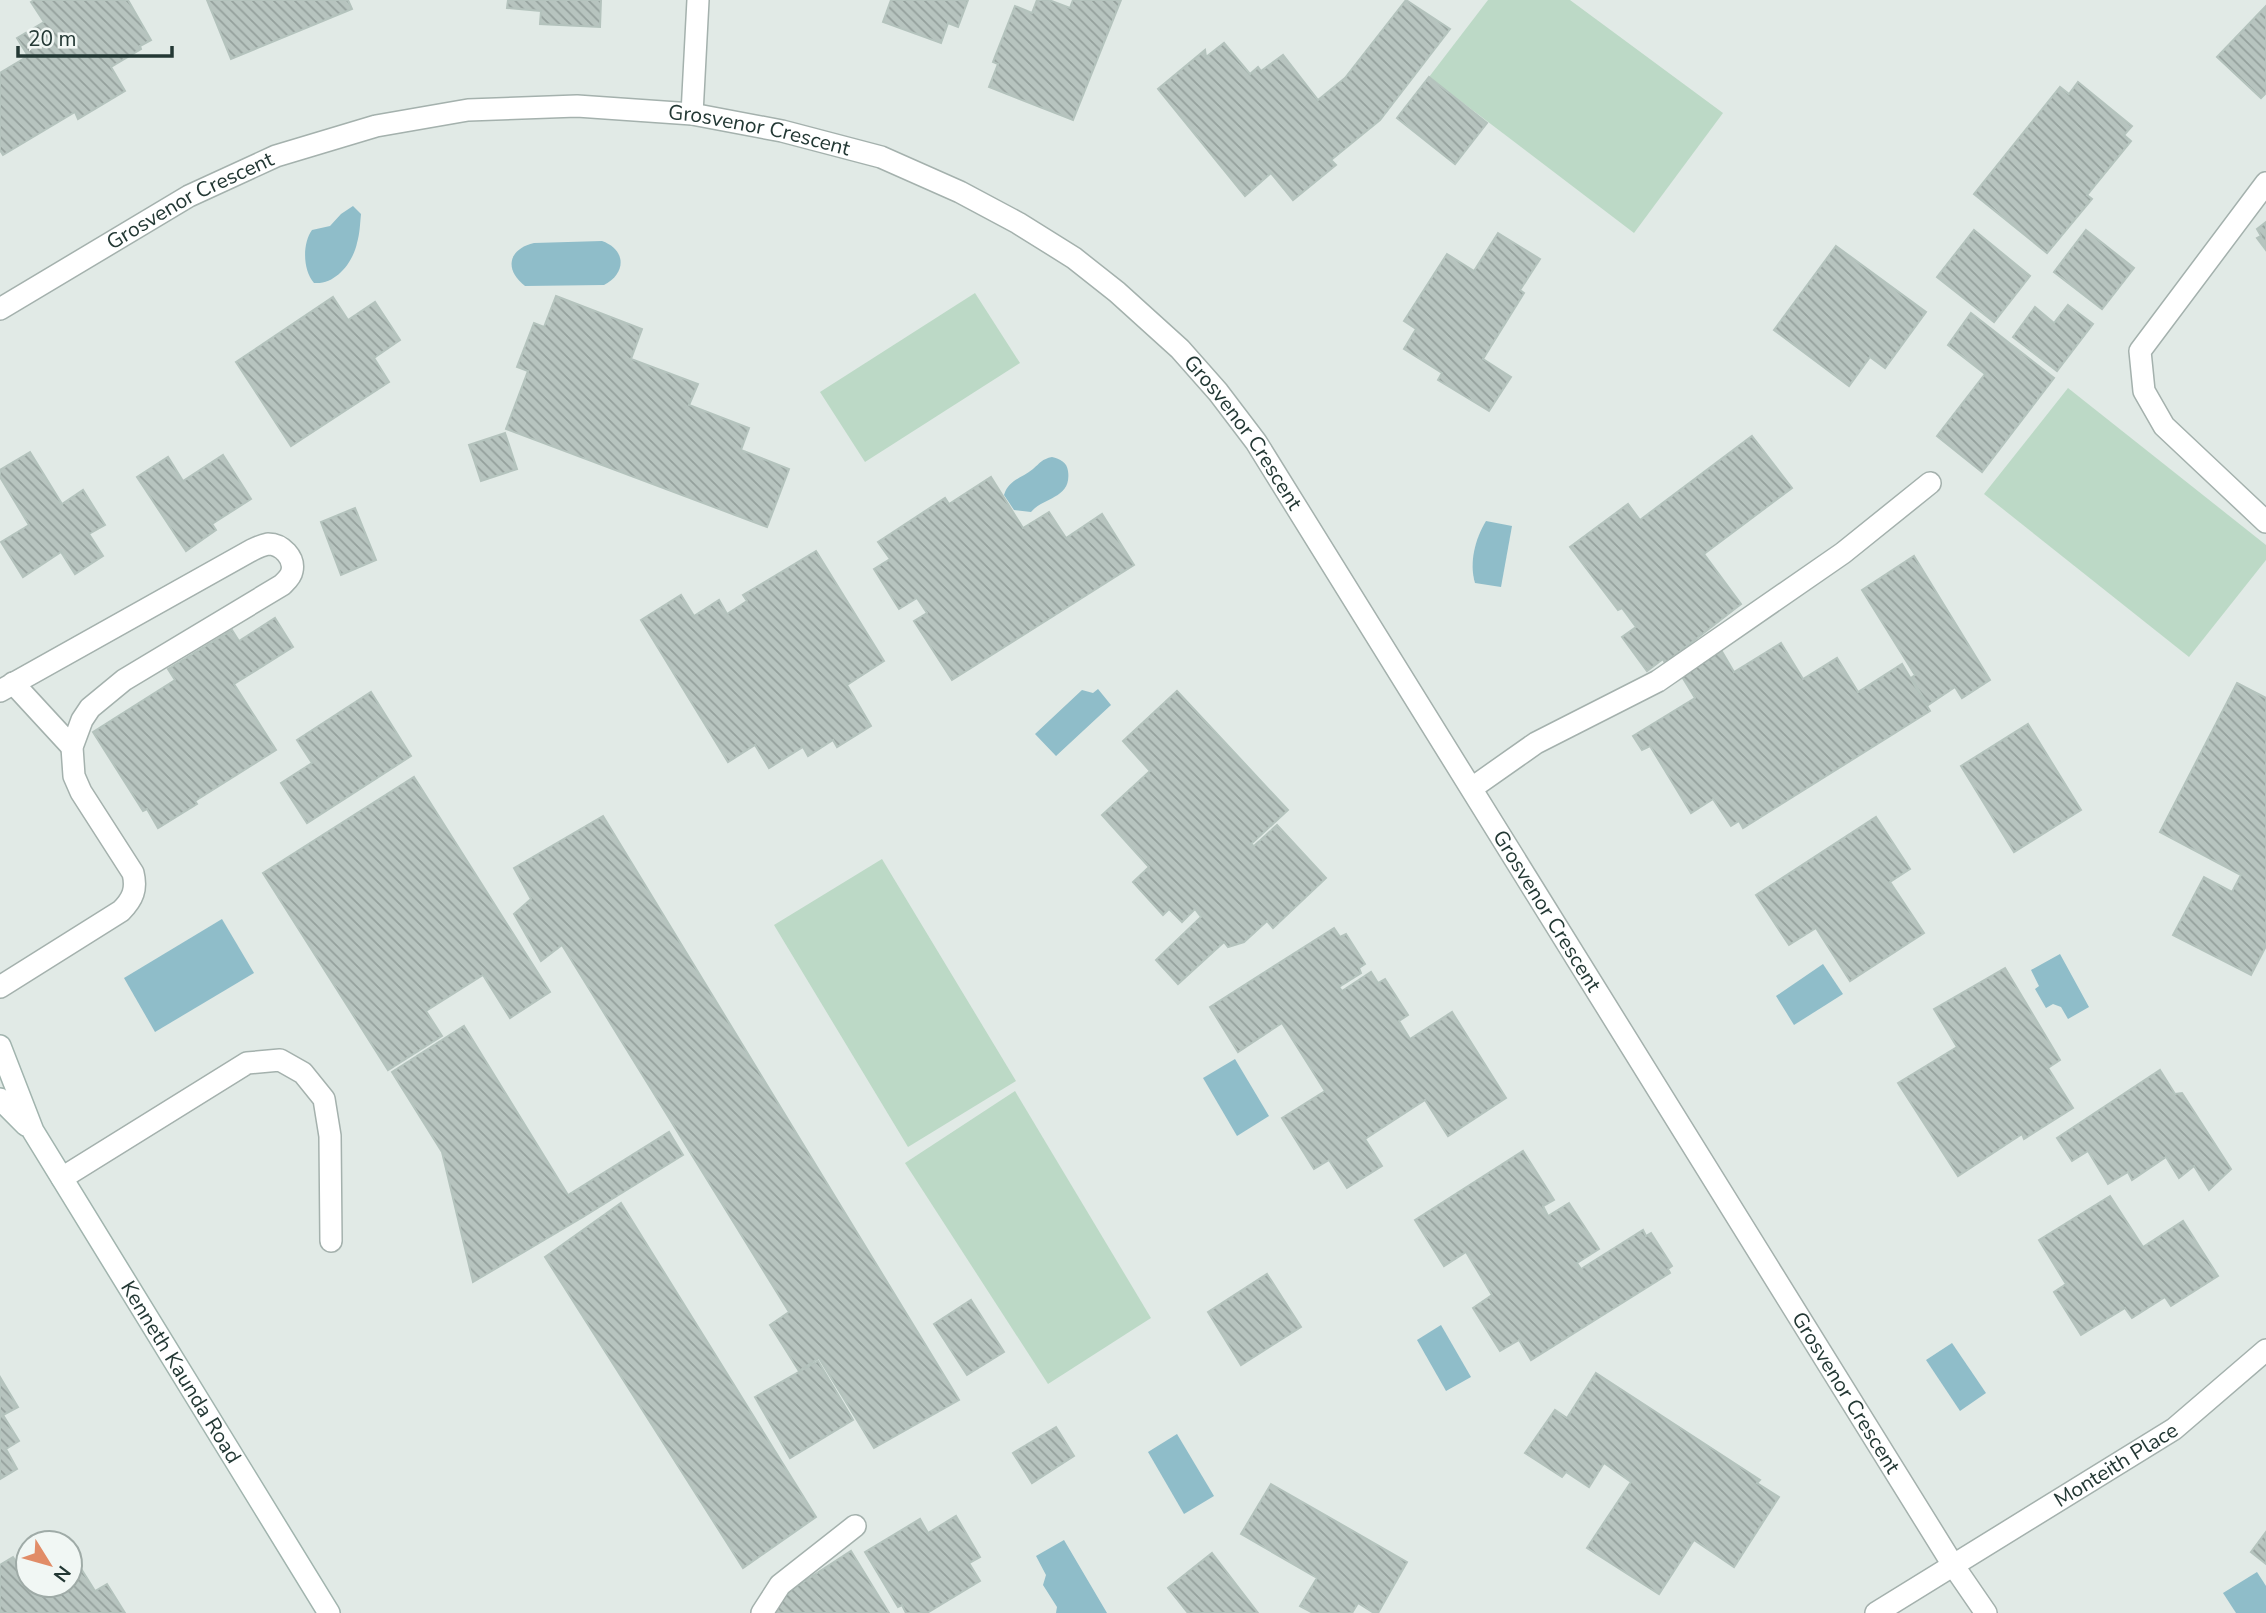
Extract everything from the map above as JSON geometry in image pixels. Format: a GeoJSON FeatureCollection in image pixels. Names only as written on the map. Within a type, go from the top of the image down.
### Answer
{"type":"FeatureCollection","features":[{"type":"Feature","properties":{"kind":"street"},"geometry":{"type":"LineString","coordinates":[[692,114],[698,0]]}},
{"type":"Feature","properties":{"kind":"street","name":"Grosvenor Crescent"},"geometry":{"type":"LineString","coordinates":[[0,309],[189,196],[276,156],[376,126],[468,110],[577,106],[692,114],[782,131],[881,157],[960,192],[1018,223],[1074,258],[1117,292],[1180,349],[1256,442],[1953,1565],[1986,1613]]}},
{"type":"Feature","properties":{"kind":"street"},"geometry":{"type":"LineString","coordinates":[[2266,183],[2140,351],[2144,391],[2164,426],[2266,522]]}},
{"type":"Feature","properties":{"kind":"street"},"geometry":{"type":"LineString","coordinates":[[1472,788],[1536,743],[1669,674],[1843,553],[1930,483]]}},
{"type":"Feature","properties":{"kind":"street"},"geometry":{"type":"LineString","coordinates":[[0,987],[121,911],[130,903],[134,893],[132,873],[81,792],[74,776],[72,747],[76,731],[90,708],[124,680],[282,585],[292,571],[288,554],[269,544],[252,550],[6,687],[72,747]]}},
{"type":"Feature","properties":{"kind":"street","name":"Kenneth Kaunda Road"},"geometry":{"type":"LineString","coordinates":[[0,1046],[33,1131],[330,1613]]}},
{"type":"Feature","properties":{"kind":"street"},"geometry":{"type":"LineString","coordinates":[[62,1178],[247,1063],[280,1060],[303,1073],[324,1100],[330,1136],[331,1241]]}},
{"type":"Feature","properties":{"kind":"street","name":"Kenneth Kaunda Road"},"geometry":{"type":"LineString","coordinates":[[0,1099],[33,1131]]}},
{"type":"Feature","properties":{"kind":"street","name":"Monteith Place"},"geometry":{"type":"LineString","coordinates":[[1876,1613],[2174,1429],[2266,1350]]}},
{"type":"Feature","properties":{"kind":"street"},"geometry":{"type":"LineString","coordinates":[[762,1613],[780,1586],[855,1526]]}},
{"type":"Feature","properties":{"kind":"green space"},"geometry":{"type":"Polygon","coordinates":[[[1488,0],[1570,0],[1723,113],[1634,233],[1429,77],[1488,0]]]}},
{"type":"Feature","properties":{"kind":"green space"},"geometry":{"type":"Polygon","coordinates":[[[975,293],[1020,363],[865,462],[820,392],[975,293]]]}},
{"type":"Feature","properties":{"kind":"green space"},"geometry":{"type":"Polygon","coordinates":[[[2068,388],[2266,545],[2266,560],[2189,657],[1984,494],[2068,388]]]}},
{"type":"Feature","properties":{"kind":"green space"},"geometry":{"type":"Polygon","coordinates":[[[882,859],[1016,1081],[908,1147],[774,925],[882,859]]]}},
{"type":"Feature","properties":{"kind":"green space"},"geometry":{"type":"Polygon","coordinates":[[[1015,1091],[1151,1318],[1048,1384],[905,1163],[1015,1091]]]}},
{"type":"Feature","properties":{"kind":"water"},"geometry":{"type":"Polygon","coordinates":[[[353,206],[361,214],[352,258],[336,276],[322,283],[314,283],[306,265],[305,250],[312,230],[330,226],[353,206]]]}},
{"type":"Feature","properties":{"kind":"water"},"geometry":{"type":"Polygon","coordinates":[[[602,241],[616,250],[621,262],[616,275],[604,285],[525,286],[518,280],[512,267],[514,255],[534,243],[602,241]]]}},
{"type":"Feature","properties":{"kind":"water"},"geometry":{"type":"Polygon","coordinates":[[[1052,457],[1066,465],[1066,487],[1031,512],[1014,510],[1004,495],[1006,490],[1043,460],[1052,457]]]}},
{"type":"Feature","properties":{"kind":"water"},"geometry":{"type":"Polygon","coordinates":[[[1486,521],[1512,526],[1501,587],[1475,583],[1473,575],[1474,551],[1486,521]]]}},
{"type":"Feature","properties":{"kind":"water"},"geometry":{"type":"Polygon","coordinates":[[[1098,689],[1111,705],[1056,756],[1035,734],[1082,690],[1093,693],[1098,689]]]}},
{"type":"Feature","properties":{"kind":"water"},"geometry":{"type":"Polygon","coordinates":[[[222,919],[254,973],[155,1032],[124,978],[222,919]]]}},
{"type":"Feature","properties":{"kind":"water"},"geometry":{"type":"Polygon","coordinates":[[[2060,954],[2089,1007],[2068,1019],[2061,1007],[2053,1004],[2046,1008],[2035,989],[2039,986],[2031,970],[2060,954]]]}},
{"type":"Feature","properties":{"kind":"water"},"geometry":{"type":"Polygon","coordinates":[[[1823,964],[1843,994],[1794,1025],[1776,996],[1823,964]]]}},
{"type":"Feature","properties":{"kind":"water"},"geometry":{"type":"Polygon","coordinates":[[[1235,1059],[1269,1116],[1237,1136],[1203,1078],[1235,1059]]]}},
{"type":"Feature","properties":{"kind":"water"},"geometry":{"type":"Polygon","coordinates":[[[1441,1325],[1471,1377],[1446,1391],[1417,1340],[1441,1325]]]}},
{"type":"Feature","properties":{"kind":"water"},"geometry":{"type":"Polygon","coordinates":[[[1952,1343],[1986,1393],[1960,1411],[1926,1360],[1952,1343]]]}},
{"type":"Feature","properties":{"kind":"water"},"geometry":{"type":"Polygon","coordinates":[[[1177,1434],[1214,1496],[1184,1514],[1148,1452],[1177,1434]]]}},
{"type":"Feature","properties":{"kind":"water"},"geometry":{"type":"Polygon","coordinates":[[[1064,1540],[1107,1613],[1056,1613],[1057,1607],[1043,1585],[1046,1575],[1036,1556],[1064,1540]]]}},
{"type":"Feature","properties":{"kind":"water"},"geometry":{"type":"Polygon","coordinates":[[[2257,1572],[2266,1586],[2266,1613],[2236,1613],[2223,1593],[2257,1572]]]}},
{"type":"Feature","properties":{"kind":"building"},"geometry":{"type":"Polygon","coordinates":[[[128,0],[151,40],[111,67],[125,91],[78,119],[75,112],[3,155],[0,150],[0,73],[28,56],[17,38],[44,22],[31,2],[128,0]]]}},
{"type":"Feature","properties":{"kind":"building"},"geometry":{"type":"Polygon","coordinates":[[[207,0],[348,0],[352,9],[231,59],[207,0]]]}},
{"type":"Feature","properties":{"kind":"building"},"geometry":{"type":"Polygon","coordinates":[[[508,0],[601,0],[600,27],[540,24],[541,11],[507,8],[508,0]]]}},
{"type":"Feature","properties":{"kind":"building"},"geometry":{"type":"Polygon","coordinates":[[[891,0],[968,0],[958,27],[948,23],[941,43],[883,22],[891,0]]]}},
{"type":"Feature","properties":{"kind":"building"},"geometry":{"type":"Polygon","coordinates":[[[1037,0],[1049,0],[1070,8],[1073,0],[1121,0],[1073,120],[989,87],[998,64],[993,62],[1015,6],[1032,13],[1037,0]]]}},
{"type":"Feature","properties":{"kind":"building"},"geometry":{"type":"Polygon","coordinates":[[[1406,0],[1450,29],[1380,120],[1331,160],[1336,165],[1293,200],[1271,173],[1245,196],[1158,89],[1205,50],[1206,57],[1224,43],[1250,74],[1258,67],[1261,71],[1283,55],[1318,100],[1345,78],[1406,0]]]}},
{"type":"Feature","properties":{"kind":"building"},"geometry":{"type":"Polygon","coordinates":[[[2266,6],[2266,93],[2261,98],[2217,57],[2266,6]]]}},
{"type":"Feature","properties":{"kind":"building"},"geometry":{"type":"Polygon","coordinates":[[[1429,77],[1487,123],[1455,164],[1397,118],[1429,77]]]}},
{"type":"Feature","properties":{"kind":"building"},"geometry":{"type":"Polygon","coordinates":[[[2078,82],[2132,126],[2124,135],[2131,141],[2087,195],[2092,199],[2047,253],[1974,194],[2060,87],[2069,94],[2078,82]]]}},
{"type":"Feature","properties":{"kind":"building"},"geometry":{"type":"Polygon","coordinates":[[[2266,222],[2266,250],[2257,238],[2261,236],[2257,229],[2266,222]]]}},
{"type":"Feature","properties":{"kind":"building"},"geometry":{"type":"Polygon","coordinates":[[[1974,230],[2030,276],[1994,322],[1937,277],[1974,230]]]}},
{"type":"Feature","properties":{"kind":"building"},"geometry":{"type":"Polygon","coordinates":[[[2086,230],[2134,268],[2102,309],[2054,272],[2086,230]]]}},
{"type":"Feature","properties":{"kind":"building"},"geometry":{"type":"Polygon","coordinates":[[[1498,233],[1540,259],[1520,290],[1524,293],[1483,359],[1511,377],[1489,411],[1438,380],[1442,373],[1404,349],[1416,329],[1404,321],[1447,254],[1474,271],[1498,233]]]}},
{"type":"Feature","properties":{"kind":"building"},"geometry":{"type":"Polygon","coordinates":[[[1836,246],[1926,312],[1885,368],[1870,357],[1849,386],[1774,330],[1836,246]]]}},
{"type":"Feature","properties":{"kind":"building"},"geometry":{"type":"Polygon","coordinates":[[[556,296],[642,329],[631,359],[698,384],[689,405],[749,428],[741,450],[789,469],[767,527],[506,429],[528,371],[517,367],[534,323],[544,327],[556,296]]]}},
{"type":"Feature","properties":{"kind":"building"},"geometry":{"type":"Polygon","coordinates":[[[333,297],[348,320],[375,302],[400,340],[374,358],[389,382],[291,446],[236,362],[333,297]]]}},
{"type":"Feature","properties":{"kind":"building"},"geometry":{"type":"Polygon","coordinates":[[[2068,305],[2093,324],[2057,371],[2013,337],[2035,307],[2054,323],[2068,305]]]}},
{"type":"Feature","properties":{"kind":"building"},"geometry":{"type":"Polygon","coordinates":[[[1971,313],[2054,378],[1982,472],[1937,436],[1985,374],[1948,345],[1971,313]]]}},
{"type":"Feature","properties":{"kind":"building"},"geometry":{"type":"Polygon","coordinates":[[[505,433],[517,469],[481,481],[469,445],[505,433]]]}},
{"type":"Feature","properties":{"kind":"building"},"geometry":{"type":"Polygon","coordinates":[[[1752,436],[1792,488],[1704,554],[1741,604],[1665,663],[1663,659],[1647,671],[1622,637],[1636,627],[1622,608],[1618,610],[1570,547],[1628,504],[1640,520],[1752,436]]]}},
{"type":"Feature","properties":{"kind":"building"},"geometry":{"type":"Polygon","coordinates":[[[30,452],[62,504],[83,490],[105,525],[89,534],[103,556],[75,574],[61,552],[23,577],[1,542],[29,525],[0,477],[0,470],[30,452]]]}},
{"type":"Feature","properties":{"kind":"building"},"geometry":{"type":"Polygon","coordinates":[[[223,455],[251,499],[212,524],[216,530],[186,551],[137,477],[168,457],[183,481],[223,455]]]}},
{"type":"Feature","properties":{"kind":"building"},"geometry":{"type":"Polygon","coordinates":[[[991,477],[1023,528],[1049,512],[1066,538],[1102,514],[1134,565],[952,680],[914,621],[927,613],[917,598],[899,609],[874,569],[890,559],[878,542],[945,498],[949,504],[991,477]]]}},
{"type":"Feature","properties":{"kind":"building"},"geometry":{"type":"Polygon","coordinates":[[[355,508],[376,560],[341,575],[321,522],[355,508]]]}},
{"type":"Feature","properties":{"kind":"building"},"geometry":{"type":"Polygon","coordinates":[[[816,551],[884,661],[847,685],[871,726],[837,747],[833,740],[808,756],[803,747],[769,768],[755,745],[728,762],[641,620],[681,595],[694,616],[719,600],[727,614],[747,601],[743,595],[816,551]]]}},
{"type":"Feature","properties":{"kind":"building"},"geometry":{"type":"Polygon","coordinates":[[[1914,556],[1990,680],[1962,698],[1955,687],[1928,705],[1911,678],[1915,675],[1862,590],[1914,556]]]}},
{"type":"Feature","properties":{"kind":"building"},"geometry":{"type":"Polygon","coordinates":[[[275,618],[293,647],[234,684],[276,750],[195,801],[197,804],[158,828],[147,809],[143,811],[93,732],[175,680],[168,669],[232,630],[239,641],[275,618]]]}},
{"type":"Feature","properties":{"kind":"building"},"geometry":{"type":"Polygon","coordinates":[[[1781,643],[1803,679],[1837,658],[1858,692],[1902,664],[1930,711],[1743,828],[1739,821],[1731,826],[1713,799],[1691,813],[1650,746],[1642,750],[1633,736],[1695,698],[1681,675],[1721,650],[1734,672],[1781,643]]]}},
{"type":"Feature","properties":{"kind":"building"},"geometry":{"type":"Polygon","coordinates":[[[2237,683],[2266,698],[2266,946],[2251,975],[2173,935],[2204,877],[2232,892],[2241,875],[2160,832],[2237,683]]]}},
{"type":"Feature","properties":{"kind":"building"},"geometry":{"type":"Polygon","coordinates":[[[1177,691],[1288,810],[1251,844],[1254,846],[1277,825],[1326,878],[1273,928],[1267,921],[1244,942],[1228,947],[1224,942],[1178,984],[1156,960],[1201,917],[1195,909],[1182,922],[1169,909],[1163,915],[1133,882],[1149,867],[1102,815],[1150,771],[1123,741],[1177,691]]]}},
{"type":"Feature","properties":{"kind":"building"},"geometry":{"type":"Polygon","coordinates":[[[371,692],[411,756],[307,823],[281,783],[312,763],[297,740],[371,692]]]}},
{"type":"Feature","properties":{"kind":"building"},"geometry":{"type":"Polygon","coordinates":[[[2028,724],[2081,810],[2014,852],[1961,766],[2028,724]]]}},
{"type":"Feature","properties":{"kind":"building"},"geometry":{"type":"Polygon","coordinates":[[[414,777],[550,992],[510,1018],[483,975],[426,1011],[442,1036],[388,1070],[263,873],[414,777]]]}},
{"type":"Feature","properties":{"kind":"building"},"geometry":{"type":"Polygon","coordinates":[[[603,816],[959,1400],[874,1448],[819,1358],[799,1371],[770,1325],[789,1312],[562,945],[541,961],[514,914],[531,899],[514,868],[603,816]]]}},
{"type":"Feature","properties":{"kind":"building"},"geometry":{"type":"Polygon","coordinates":[[[1876,817],[1910,869],[1890,882],[1924,933],[1850,981],[1816,928],[1789,945],[1756,895],[1876,817]]]}},
{"type":"Feature","properties":{"kind":"building"},"geometry":{"type":"Polygon","coordinates":[[[1334,928],[1340,937],[1346,934],[1365,964],[1359,968],[1361,973],[1339,987],[1342,991],[1371,972],[1378,983],[1385,979],[1408,1015],[1399,1021],[1410,1039],[1452,1012],[1506,1098],[1448,1136],[1425,1100],[1365,1139],[1382,1166],[1347,1188],[1329,1160],[1314,1169],[1282,1118],[1325,1091],[1282,1023],[1238,1052],[1210,1007],[1334,928]]]}},
{"type":"Feature","properties":{"kind":"building"},"geometry":{"type":"Polygon","coordinates":[[[2005,968],[2060,1060],[2048,1068],[2073,1108],[2024,1139],[2022,1134],[1958,1176],[1898,1083],[1957,1047],[1934,1009],[2005,968]]]}},
{"type":"Feature","properties":{"kind":"building"},"geometry":{"type":"Polygon","coordinates":[[[464,1026],[568,1195],[669,1132],[683,1155],[473,1282],[442,1152],[392,1072],[464,1026]]]}},
{"type":"Feature","properties":{"kind":"building"},"geometry":{"type":"Polygon","coordinates":[[[2160,1070],[2175,1094],[2182,1093],[2231,1169],[2209,1190],[2194,1166],[2179,1178],[2166,1157],[2132,1180],[2128,1172],[2108,1184],[2088,1151],[2072,1161],[2057,1138],[2160,1070]]]}},
{"type":"Feature","properties":{"kind":"building"},"geometry":{"type":"Polygon","coordinates":[[[1523,1151],[1554,1200],[1543,1206],[1548,1216],[1569,1203],[1599,1249],[1577,1263],[1581,1269],[1643,1230],[1646,1236],[1651,1233],[1672,1266],[1668,1269],[1670,1273],[1531,1360],[1519,1340],[1500,1351],[1473,1308],[1492,1295],[1466,1252],[1444,1266],[1415,1220],[1523,1151]]]}},
{"type":"Feature","properties":{"kind":"building"},"geometry":{"type":"Polygon","coordinates":[[[2110,1196],[2143,1247],[2183,1221],[2218,1276],[2171,1306],[2165,1297],[2132,1318],[2125,1308],[2081,1335],[2054,1292],[2066,1284],[2039,1240],[2110,1196]]]}},
{"type":"Feature","properties":{"kind":"building"},"geometry":{"type":"Polygon","coordinates":[[[621,1203],[816,1517],[743,1568],[545,1257],[621,1203]]]}},
{"type":"Feature","properties":{"kind":"building"},"geometry":{"type":"Polygon","coordinates":[[[1267,1274],[1301,1327],[1241,1365],[1208,1312],[1267,1274]]]}},
{"type":"Feature","properties":{"kind":"building"},"geometry":{"type":"Polygon","coordinates":[[[971,1300],[1004,1352],[967,1375],[934,1324],[971,1300]]]}},
{"type":"Feature","properties":{"kind":"building"},"geometry":{"type":"Polygon","coordinates":[[[818,1361],[853,1420],[790,1458],[755,1397],[818,1361]]]}},
{"type":"Feature","properties":{"kind":"building"},"geometry":{"type":"Polygon","coordinates":[[[1596,1373],[1760,1480],[1757,1483],[1779,1497],[1734,1567],[1694,1540],[1659,1594],[1587,1548],[1631,1482],[1604,1463],[1589,1487],[1566,1472],[1562,1477],[1525,1453],[1555,1410],[1567,1418],[1596,1373]]]}},
{"type":"Feature","properties":{"kind":"building"},"geometry":{"type":"Polygon","coordinates":[[[0,1377],[18,1407],[3,1415],[19,1441],[6,1449],[17,1469],[0,1479],[0,1377]]]}},
{"type":"Feature","properties":{"kind":"building"},"geometry":{"type":"Polygon","coordinates":[[[1056,1427],[1074,1456],[1032,1483],[1013,1453],[1056,1427]]]}},
{"type":"Feature","properties":{"kind":"building"},"geometry":{"type":"Polygon","coordinates":[[[1271,1484],[1407,1562],[1378,1613],[1358,1603],[1352,1613],[1313,1613],[1300,1606],[1317,1578],[1241,1534],[1271,1484]]]}},
{"type":"Feature","properties":{"kind":"building"},"geometry":{"type":"Polygon","coordinates":[[[956,1516],[980,1557],[969,1563],[980,1581],[927,1613],[906,1613],[902,1605],[898,1607],[865,1552],[920,1519],[928,1533],[956,1516]]]}},
{"type":"Feature","properties":{"kind":"building"},"geometry":{"type":"Polygon","coordinates":[[[2266,1532],[2266,1564],[2251,1552],[2266,1532]]]}},
{"type":"Feature","properties":{"kind":"building"},"geometry":{"type":"Polygon","coordinates":[[[851,1551],[889,1613],[777,1613],[771,1603],[851,1551]]]}},
{"type":"Feature","properties":{"kind":"building"},"geometry":{"type":"Polygon","coordinates":[[[1212,1553],[1258,1613],[1188,1613],[1168,1588],[1212,1553]]]}},
{"type":"Feature","properties":{"kind":"building"},"geometry":{"type":"Polygon","coordinates":[[[13,1557],[14,1599],[84,1599],[84,1573],[95,1591],[107,1584],[125,1613],[0,1613],[0,1565],[13,1557]]]}}]}
